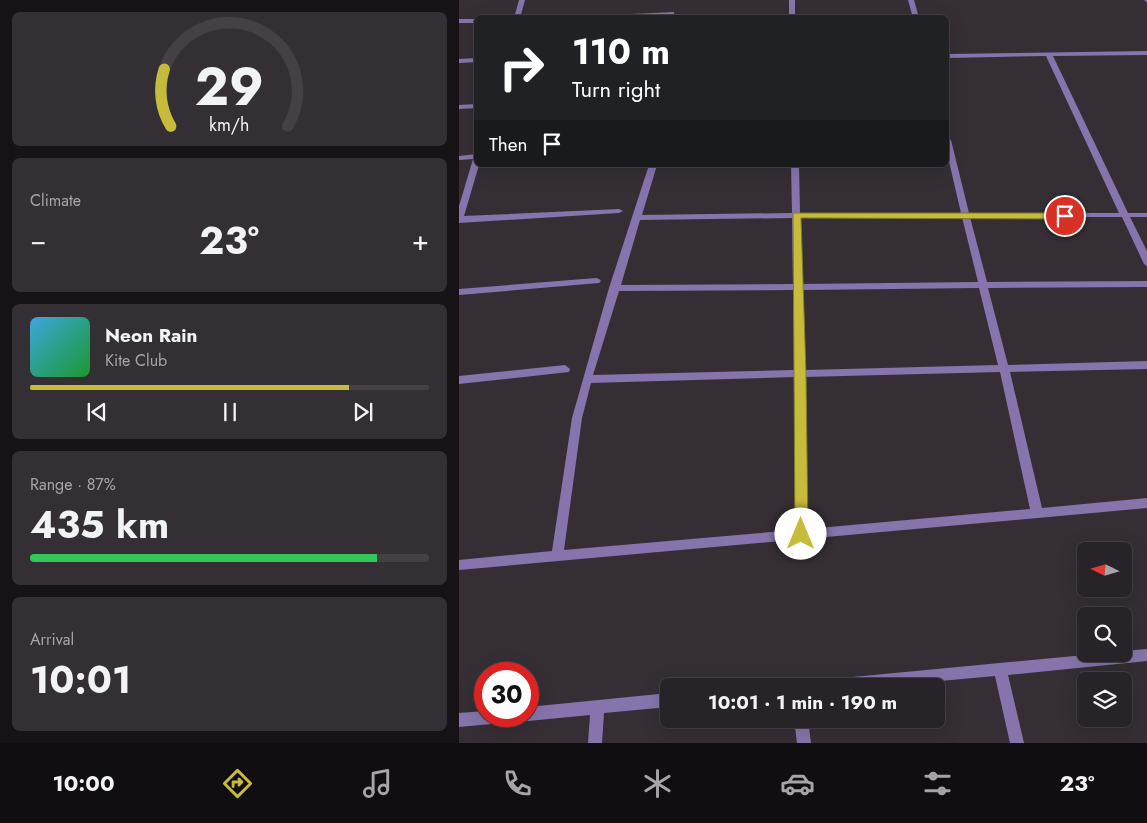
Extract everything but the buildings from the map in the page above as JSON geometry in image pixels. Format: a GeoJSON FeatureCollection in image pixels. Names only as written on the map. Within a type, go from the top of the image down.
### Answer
{"type":"FeatureCollection","features":[{"type":"Feature","properties":{"kind":"street"},"geometry":{"type":"LineString","coordinates":[[518,15],[522,0]]}},
{"type":"Feature","properties":{"kind":"street"},"geometry":{"type":"LineString","coordinates":[[792,0],[793,15]]}},
{"type":"Feature","properties":{"kind":"street"},"geometry":{"type":"LineString","coordinates":[[911,0],[915,15]]}},
{"type":"Feature","properties":{"kind":"street"},"geometry":{"type":"LineString","coordinates":[[624,15],[672,13]]}},
{"type":"Feature","properties":{"kind":"street"},"geometry":{"type":"LineString","coordinates":[[459,22],[474,21]]}},
{"type":"Feature","properties":{"kind":"street"},"geometry":{"type":"LineString","coordinates":[[949,56],[1147,53]]}},
{"type":"Feature","properties":{"kind":"street"},"geometry":{"type":"LineString","coordinates":[[1049,55],[1147,264]]}},
{"type":"Feature","properties":{"kind":"street"},"geometry":{"type":"LineString","coordinates":[[459,60],[474,60]]}},
{"type":"Feature","properties":{"kind":"street"},"geometry":{"type":"LineString","coordinates":[[459,107],[474,106]]}},
{"type":"Feature","properties":{"kind":"street"},"geometry":{"type":"LineString","coordinates":[[949,149],[1004,369],[1037,513]]}},
{"type":"Feature","properties":{"kind":"street"},"geometry":{"type":"LineString","coordinates":[[459,158],[474,158]]}},
{"type":"Feature","properties":{"kind":"street"},"geometry":{"type":"LineString","coordinates":[[474,167],[459,220],[619,211]]}},
{"type":"Feature","properties":{"kind":"street"},"geometry":{"type":"LineString","coordinates":[[557,556],[577,418],[614,288],[652,167]]}},
{"type":"Feature","properties":{"kind":"street"},"geometry":{"type":"LineString","coordinates":[[795,167],[800,374],[801,534]]}},
{"type":"Feature","properties":{"kind":"street"},"geometry":{"type":"LineString","coordinates":[[636,218],[796,215],[965,217],[1147,215]]}},
{"type":"Feature","properties":{"kind":"street"},"geometry":{"type":"LineString","coordinates":[[459,292],[596,281]]}},
{"type":"Feature","properties":{"kind":"street"},"geometry":{"type":"LineString","coordinates":[[614,288],[1147,284]]}},
{"type":"Feature","properties":{"kind":"street"},"geometry":{"type":"LineString","coordinates":[[587,379],[1147,366]]}},
{"type":"Feature","properties":{"kind":"street"},"geometry":{"type":"LineString","coordinates":[[459,380],[565,369]]}},
{"type":"Feature","properties":{"kind":"street"},"geometry":{"type":"LineString","coordinates":[[459,565],[1147,503]]}},
{"type":"Feature","properties":{"kind":"street"},"geometry":{"type":"LineString","coordinates":[[905,678],[1147,655]]}},
{"type":"Feature","properties":{"kind":"street"},"geometry":{"type":"LineString","coordinates":[[1000,669],[1017,743]]}},
{"type":"Feature","properties":{"kind":"street"},"geometry":{"type":"LineString","coordinates":[[539,713],[660,701]]}},
{"type":"Feature","properties":{"kind":"street"},"geometry":{"type":"LineString","coordinates":[[595,743],[597,707]]}},
{"type":"Feature","properties":{"kind":"street"},"geometry":{"type":"LineString","coordinates":[[459,720],[474,719]]}},
{"type":"Feature","properties":{"kind":"street"},"geometry":{"type":"LineString","coordinates":[[802,728],[804,743]]}},
{"type":"Feature","properties":{"kind":"route"},"geometry":{"type":"LineString","coordinates":[[801,534],[800,374],[796,215],[1065,216]]}}]}
